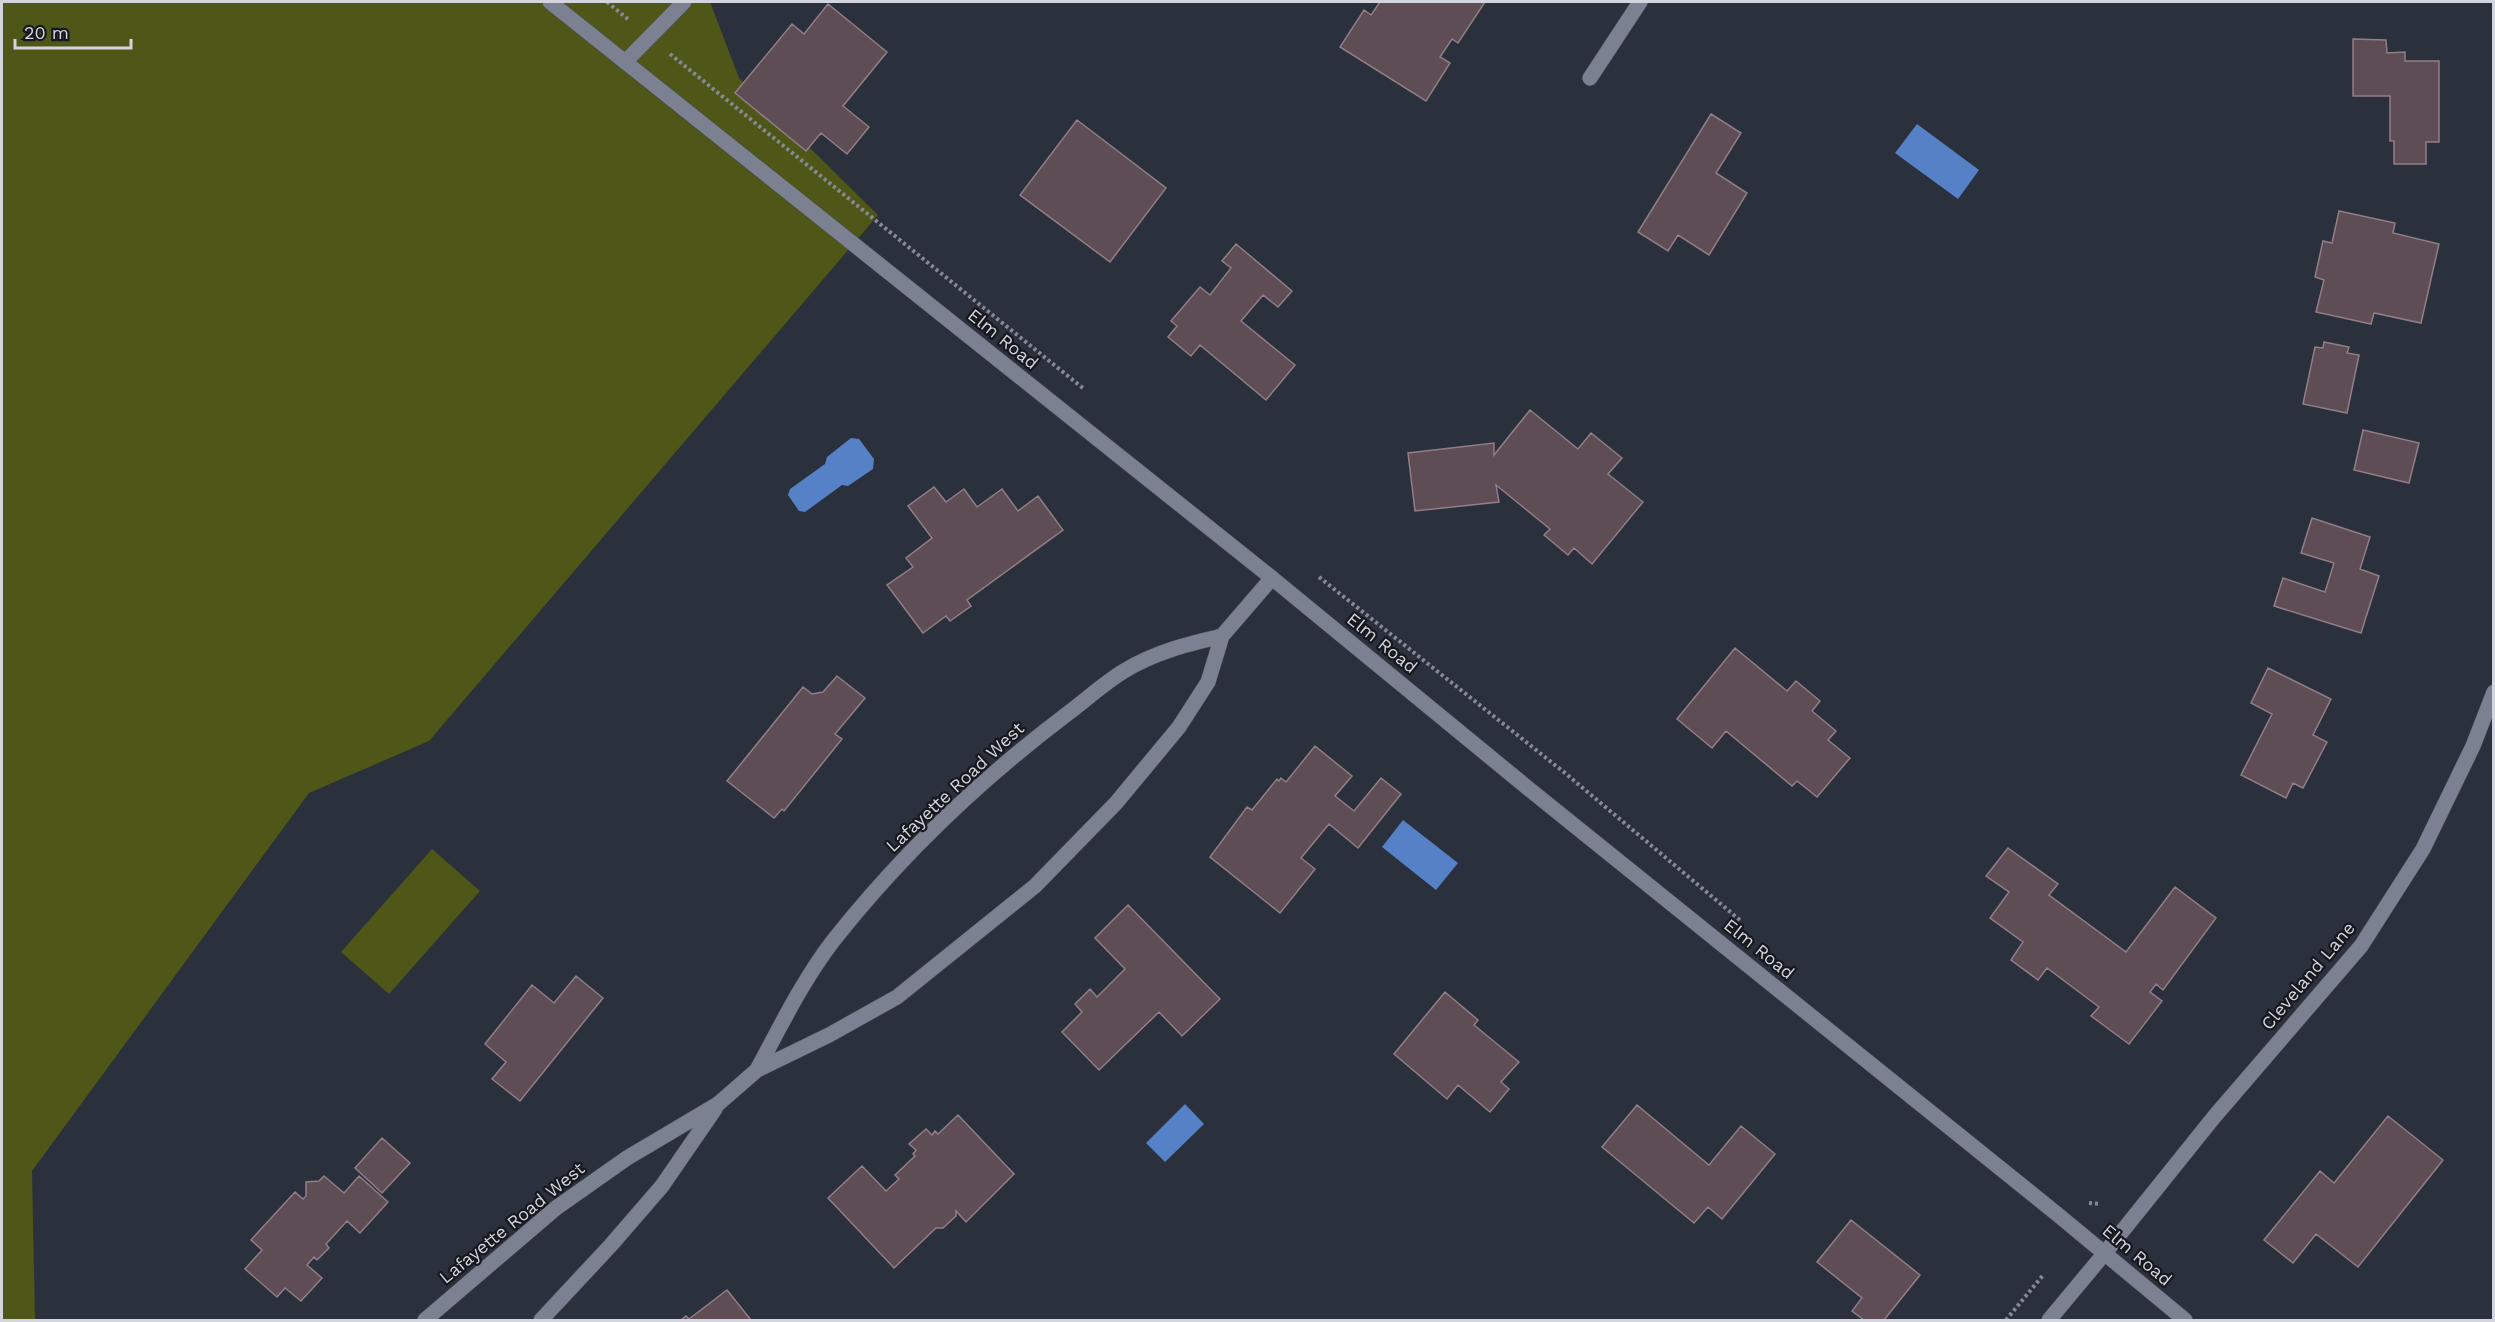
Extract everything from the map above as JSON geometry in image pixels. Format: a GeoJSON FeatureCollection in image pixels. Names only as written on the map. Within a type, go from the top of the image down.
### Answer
{"type":"FeatureCollection","features":[{"type":"Feature","properties":{"kind":"street","name":"Elm Road"},"geometry":{"type":"LineString","coordinates":[[550,2],[1272,578],[2185,1320]]}},
{"type":"Feature","properties":{"kind":"street"},"geometry":{"type":"LineString","coordinates":[[625,62],[684,2]]}},
{"type":"Feature","properties":{"kind":"street"},"geometry":{"type":"LineString","coordinates":[[1590,78],[1640,2]]}},
{"type":"Feature","properties":{"kind":"street","name":"Lafayette Road West"},"geometry":{"type":"LineString","coordinates":[[425,1320],[556,1208],[627,1158],[718,1104],[757,1070],[830,1035],[897,997],[1035,886],[1116,803],[1179,727],[1208,682],[1222,636],[1272,578]]}},
{"type":"Feature","properties":{"kind":"street","name":"Lafayette Road West"},"geometry":{"type":"LineString","coordinates":[[757,1070],[795,1001],[832,943],[892,872],[964,800],[1044,732],[1124,671],[1172,648],[1222,636]]}},
{"type":"Feature","properties":{"kind":"street","name":"Cleveland Lane"},"geometry":{"type":"LineString","coordinates":[[2049,1320],[2214,1118],[2361,946],[2423,849],[2473,746],[2493,692]]}},
{"type":"Feature","properties":{"kind":"street","name":"Lafayette Road West"},"geometry":{"type":"LineString","coordinates":[[541,1320],[662,1186],[718,1104]]}},
{"type":"Feature","properties":{"kind":"path"},"geometry":{"type":"LineString","coordinates":[[2006,1320],[2044,1274]]}},
{"type":"Feature","properties":{"kind":"green space"},"geometry":{"type":"Polygon","coordinates":[[[2,2],[710,2],[739,78],[878,215],[429,741],[309,793],[32,1171],[35,1320],[2,1320],[2,2]]]}},
{"type":"Feature","properties":{"kind":"green space"},"geometry":{"type":"Polygon","coordinates":[[[432,849],[480,891],[389,994],[341,952],[432,849]]]}},
{"type":"Feature","properties":{"kind":"water"},"geometry":{"type":"Polygon","coordinates":[[[1917,124],[1979,170],[1958,199],[1895,153],[1917,124]]]}},
{"type":"Feature","properties":{"kind":"water"},"geometry":{"type":"Polygon","coordinates":[[[851,438],[859,439],[874,459],[873,469],[848,486],[842,485],[805,512],[799,511],[788,495],[790,489],[825,464],[827,457],[851,438]]]}},
{"type":"Feature","properties":{"kind":"water"},"geometry":{"type":"Polygon","coordinates":[[[1403,820],[1458,863],[1436,890],[1382,847],[1403,820]]]}},
{"type":"Feature","properties":{"kind":"water"},"geometry":{"type":"Polygon","coordinates":[[[1185,1104],[1204,1124],[1165,1162],[1146,1143],[1185,1104]]]}},
{"type":"Feature","properties":{"kind":"building"},"geometry":{"type":"Polygon","coordinates":[[[1380,2],[1485,2],[1458,43],[1452,39],[1440,57],[1450,63],[1426,101],[1340,47],[1364,10],[1371,15],[1380,2]]]}},
{"type":"Feature","properties":{"kind":"building"},"geometry":{"type":"Polygon","coordinates":[[[828,4],[887,52],[843,106],[869,127],[847,154],[821,133],[806,151],[735,93],[792,24],[804,34],[828,4]]]}},
{"type":"Feature","properties":{"kind":"building"},"geometry":{"type":"Polygon","coordinates":[[[2353,39],[2386,40],[2387,53],[2405,52],[2405,61],[2439,61],[2439,142],[2426,142],[2426,164],[2394,164],[2394,141],[2390,141],[2390,96],[2353,96],[2353,39]]]}},
{"type":"Feature","properties":{"kind":"building"},"geometry":{"type":"Polygon","coordinates":[[[1711,114],[1741,133],[1716,173],[1747,193],[1709,255],[1678,235],[1668,251],[1638,232],[1711,114]]]}},
{"type":"Feature","properties":{"kind":"building"},"geometry":{"type":"Polygon","coordinates":[[[1077,120],[1166,188],[1110,262],[1020,195],[1077,120]]]}},
{"type":"Feature","properties":{"kind":"building"},"geometry":{"type":"Polygon","coordinates":[[[2339,211],[2395,223],[2393,233],[2439,244],[2421,323],[2374,313],[2371,324],[2316,312],[2324,280],[2315,277],[2323,241],[2332,243],[2339,211]]]}},
{"type":"Feature","properties":{"kind":"building"},"geometry":{"type":"Polygon","coordinates":[[[1236,244],[1292,291],[1278,307],[1263,295],[1241,321],[1295,365],[1266,400],[1200,345],[1191,356],[1168,337],[1177,326],[1171,321],[1200,287],[1210,295],[1231,268],[1222,261],[1236,244]]]}},
{"type":"Feature","properties":{"kind":"building"},"geometry":{"type":"Polygon","coordinates":[[[2324,342],[2349,347],[2347,353],[2359,355],[2347,413],[2303,404],[2315,347],[2323,348],[2324,342]]]}},
{"type":"Feature","properties":{"kind":"building"},"geometry":{"type":"Polygon","coordinates":[[[1530,410],[1578,449],[1591,433],[1622,458],[1608,474],[1643,502],[1592,564],[1574,548],[1568,555],[1544,535],[1550,529],[1496,485],[1499,502],[1415,511],[1408,453],[1494,443],[1494,455],[1530,410]]]}},
{"type":"Feature","properties":{"kind":"building"},"geometry":{"type":"Polygon","coordinates":[[[2363,430],[2419,443],[2409,483],[2354,470],[2363,430]]]}},
{"type":"Feature","properties":{"kind":"building"},"geometry":{"type":"Polygon","coordinates":[[[934,487],[946,502],[964,489],[977,507],[1002,489],[1018,511],[1038,496],[1063,530],[967,600],[971,606],[950,621],[946,616],[923,633],[887,585],[913,567],[906,558],[932,538],[908,506],[934,487]]]}},
{"type":"Feature","properties":{"kind":"building"},"geometry":{"type":"Polygon","coordinates":[[[2312,518],[2370,537],[2360,569],[2379,576],[2361,633],[2274,606],[2283,578],[2325,592],[2334,563],[2301,553],[2312,518]]]}},
{"type":"Feature","properties":{"kind":"building"},"geometry":{"type":"Polygon","coordinates":[[[1735,648],[1787,691],[1796,681],[1820,701],[1812,711],[1836,731],[1828,740],[1850,758],[1817,797],[1797,781],[1792,786],[1726,731],[1712,748],[1677,719],[1735,648]]]}},
{"type":"Feature","properties":{"kind":"building"},"geometry":{"type":"Polygon","coordinates":[[[2268,668],[2331,699],[2313,735],[2327,742],[2303,788],[2293,783],[2286,798],[2241,775],[2272,714],[2251,703],[2268,668]]]}},
{"type":"Feature","properties":{"kind":"building"},"geometry":{"type":"Polygon","coordinates":[[[837,676],[865,698],[835,734],[842,739],[784,811],[782,809],[774,818],[727,781],[803,687],[812,694],[823,692],[837,676]]]}},
{"type":"Feature","properties":{"kind":"building"},"geometry":{"type":"Polygon","coordinates":[[[1315,746],[1352,776],[1335,796],[1354,811],[1381,778],[1401,794],[1358,848],[1329,824],[1301,858],[1315,869],[1280,913],[1210,857],[1247,807],[1252,810],[1277,779],[1279,781],[1281,778],[1286,782],[1315,746]]]}},
{"type":"Feature","properties":{"kind":"building"},"geometry":{"type":"Polygon","coordinates":[[[2008,848],[2058,884],[2049,895],[2126,952],[2175,887],[2216,918],[2163,990],[2156,984],[2150,992],[2162,1001],[2129,1044],[2091,1016],[2099,1007],[2047,968],[2038,980],[2011,960],[2023,942],[1990,918],[2009,892],[1986,876],[2008,848]]]}},
{"type":"Feature","properties":{"kind":"building"},"geometry":{"type":"Polygon","coordinates":[[[1128,905],[1220,999],[1182,1036],[1159,1012],[1099,1070],[1062,1032],[1082,1012],[1075,1004],[1090,989],[1097,997],[1125,969],[1095,938],[1128,905]]]}},
{"type":"Feature","properties":{"kind":"building"},"geometry":{"type":"Polygon","coordinates":[[[576,976],[603,998],[520,1101],[492,1079],[506,1062],[485,1044],[532,985],[554,1003],[576,976]]]}},
{"type":"Feature","properties":{"kind":"building"},"geometry":{"type":"Polygon","coordinates":[[[1445,992],[1478,1020],[1474,1025],[1519,1062],[1501,1082],[1509,1089],[1490,1112],[1458,1085],[1447,1099],[1394,1054],[1445,992]]]}},
{"type":"Feature","properties":{"kind":"building"},"geometry":{"type":"Polygon","coordinates":[[[1637,1105],[1709,1165],[1741,1126],[1775,1154],[1722,1219],[1708,1207],[1694,1223],[1602,1147],[1637,1105]]]}},
{"type":"Feature","properties":{"kind":"building"},"geometry":{"type":"Polygon","coordinates":[[[958,1115],[1014,1174],[966,1222],[956,1211],[956,1216],[943,1228],[936,1228],[894,1268],[828,1198],[862,1166],[886,1191],[899,1179],[895,1175],[915,1156],[913,1154],[916,1150],[909,1144],[926,1129],[932,1135],[935,1131],[938,1134],[958,1115]]]}},
{"type":"Feature","properties":{"kind":"building"},"geometry":{"type":"Polygon","coordinates":[[[2388,1116],[2443,1160],[2358,1267],[2316,1234],[2293,1263],[2264,1240],[2320,1171],[2334,1183],[2388,1116]]]}},
{"type":"Feature","properties":{"kind":"building"},"geometry":{"type":"Polygon","coordinates":[[[382,1138],[410,1163],[382,1193],[355,1168],[382,1138]]]}},
{"type":"Feature","properties":{"kind":"building"},"geometry":{"type":"Polygon","coordinates":[[[324,1176],[344,1193],[359,1176],[388,1202],[360,1233],[347,1221],[326,1244],[329,1248],[317,1260],[314,1257],[307,1265],[322,1278],[301,1301],[285,1288],[277,1297],[245,1269],[262,1250],[251,1240],[295,1192],[303,1199],[306,1196],[306,1182],[319,1181],[324,1176]]]}},
{"type":"Feature","properties":{"kind":"building"},"geometry":{"type":"Polygon","coordinates":[[[1851,1220],[1920,1275],[1884,1320],[1864,1320],[1852,1311],[1862,1298],[1817,1262],[1851,1220]]]}},
{"type":"Feature","properties":{"kind":"building"},"geometry":{"type":"Polygon","coordinates":[[[727,1290],[751,1320],[681,1320],[686,1316],[689,1319],[727,1290]]]}}]}
